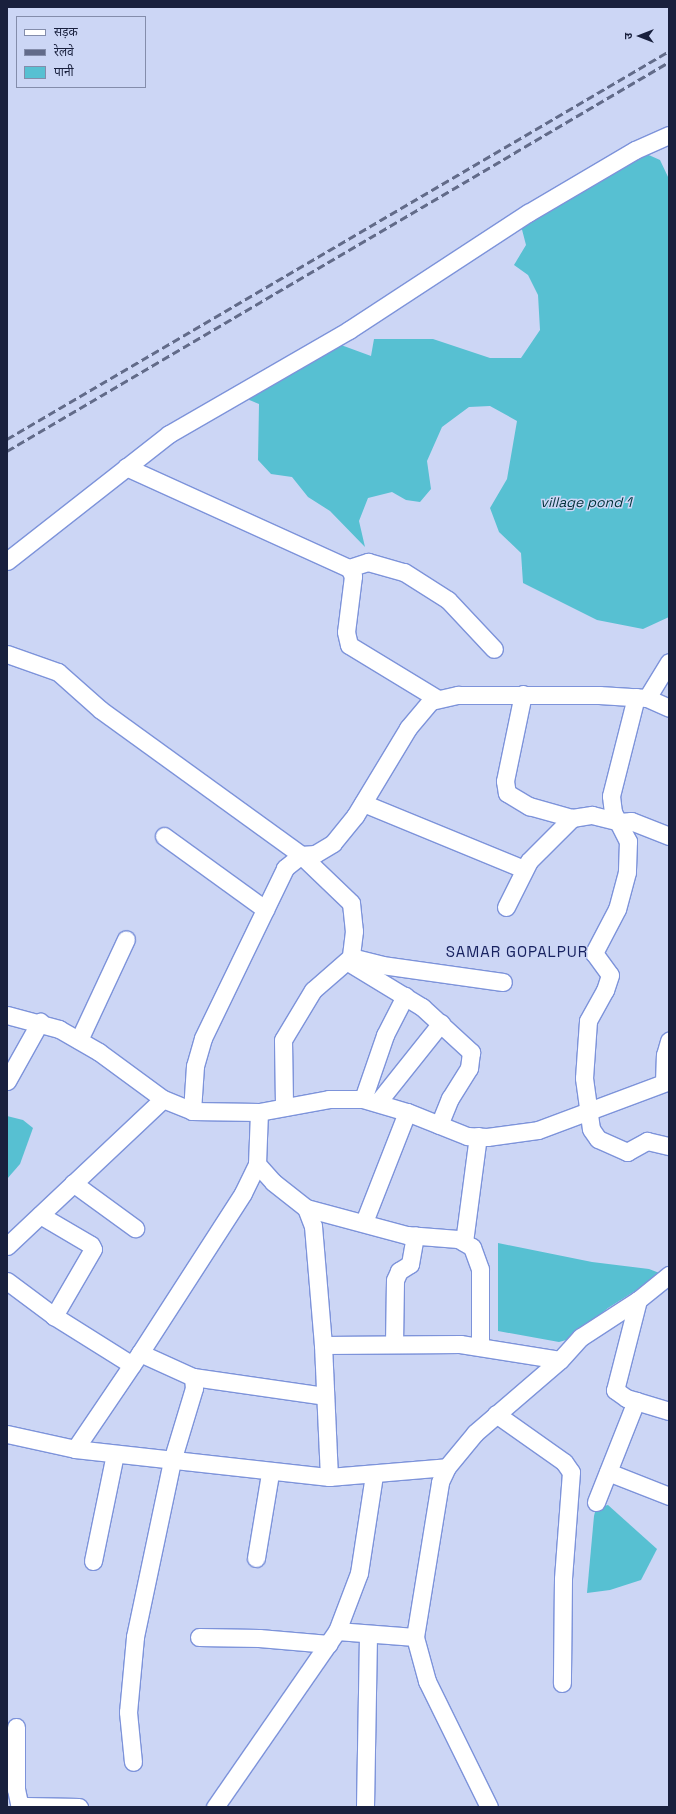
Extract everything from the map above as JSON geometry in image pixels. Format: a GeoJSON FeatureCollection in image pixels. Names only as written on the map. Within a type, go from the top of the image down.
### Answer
{"type":"FeatureCollection","features":[{"type":"Feature","properties":{"kind":"street"},"geometry":{"type":"LineString","coordinates":[[7,560],[169,434],[349,330],[528,213],[635,150],[669,134]]}},
{"type":"Feature","properties":{"kind":"street"},"geometry":{"type":"LineString","coordinates":[[126,467],[349,568],[353,576],[346,632],[349,645],[436,698],[523,694],[641,698],[669,708]]}},
{"type":"Feature","properties":{"kind":"street"},"geometry":{"type":"LineString","coordinates":[[349,568],[368,562],[404,572],[448,600],[494,649]]}},
{"type":"Feature","properties":{"kind":"street"},"geometry":{"type":"LineString","coordinates":[[7,654],[58,672],[101,710],[301,855],[351,903],[354,931],[350,960],[313,990],[285,1033],[281,1051],[284,1107]]}},
{"type":"Feature","properties":{"kind":"street"},"geometry":{"type":"LineString","coordinates":[[669,662],[641,698],[611,796],[613,812],[620,822],[628,841],[627,872],[617,909],[594,953],[610,975],[605,990],[588,1021],[584,1070],[593,1135],[607,1146],[627,1152],[647,1141],[669,1146]]}},
{"type":"Feature","properties":{"kind":"street"},"geometry":{"type":"LineString","coordinates":[[523,694],[505,781],[507,793],[528,806],[572,818],[604,816],[620,822],[637,822],[669,836]]}},
{"type":"Feature","properties":{"kind":"street"},"geometry":{"type":"LineString","coordinates":[[192,1111],[195,1066],[201,1044],[285,868],[301,855],[315,854],[333,843],[363,803],[408,728],[436,698]]}},
{"type":"Feature","properties":{"kind":"street"},"geometry":{"type":"LineString","coordinates":[[363,803],[524,869]]}},
{"type":"Feature","properties":{"kind":"street"},"geometry":{"type":"LineString","coordinates":[[506,907],[524,869],[572,818]]}},
{"type":"Feature","properties":{"kind":"street"},"geometry":{"type":"LineString","coordinates":[[164,836],[265,909]]}},
{"type":"Feature","properties":{"kind":"street"},"geometry":{"type":"LineString","coordinates":[[79,1040],[126,939]]}},
{"type":"Feature","properties":{"kind":"street"},"geometry":{"type":"LineString","coordinates":[[350,960],[503,982]]}},
{"type":"Feature","properties":{"kind":"street"},"geometry":{"type":"LineString","coordinates":[[350,960],[405,996],[441,1023],[469,1048],[473,1059],[439,1125]]}},
{"type":"Feature","properties":{"kind":"street"},"geometry":{"type":"LineString","coordinates":[[370,1100],[385,1035],[405,996]]}},
{"type":"Feature","properties":{"kind":"street"},"geometry":{"type":"LineString","coordinates":[[7,1015],[40,1022],[79,1040],[163,1099],[192,1111],[259,1112],[328,1099],[370,1100],[407,1112],[467,1136],[523,1133],[667,1082],[665,1056],[669,1042]]}},
{"type":"Feature","properties":{"kind":"street"},"geometry":{"type":"LineString","coordinates":[[7,1081],[40,1022]]}},
{"type":"Feature","properties":{"kind":"street"},"geometry":{"type":"LineString","coordinates":[[370,1100],[441,1023]]}},
{"type":"Feature","properties":{"kind":"street"},"geometry":{"type":"LineString","coordinates":[[7,1246],[163,1099]]}},
{"type":"Feature","properties":{"kind":"street"},"geometry":{"type":"LineString","coordinates":[[74,1449],[136,1358],[243,1193],[257,1164],[259,1112]]}},
{"type":"Feature","properties":{"kind":"street"},"geometry":{"type":"LineString","coordinates":[[364,1222],[407,1112]]}},
{"type":"Feature","properties":{"kind":"street"},"geometry":{"type":"LineString","coordinates":[[464,1242],[478,1136]]}},
{"type":"Feature","properties":{"kind":"street"},"geometry":{"type":"LineString","coordinates":[[257,1164],[272,1182],[306,1208],[414,1234],[432,1234],[464,1242],[472,1247],[480,1269],[480,1345]]}},
{"type":"Feature","properties":{"kind":"street"},"geometry":{"type":"LineString","coordinates":[[73,1183],[135,1228]]}},
{"type":"Feature","properties":{"kind":"street"},"geometry":{"type":"LineString","coordinates":[[306,1208],[313,1226],[323,1345],[328,1477]]}},
{"type":"Feature","properties":{"kind":"street"},"geometry":{"type":"LineString","coordinates":[[40,1215],[91,1245],[93,1249],[54,1316]]}},
{"type":"Feature","properties":{"kind":"street"},"geometry":{"type":"LineString","coordinates":[[394,1344],[395,1280],[399,1271],[410,1264],[414,1234]]}},
{"type":"Feature","properties":{"kind":"street"},"geometry":{"type":"LineString","coordinates":[[489,1807],[428,1681],[415,1637],[436,1498],[447,1467],[462,1447],[496,1414],[560,1360],[590,1329],[638,1300],[669,1275]]}},
{"type":"Feature","properties":{"kind":"street"},"geometry":{"type":"LineString","coordinates":[[7,1282],[54,1316],[136,1358],[193,1376],[325,1396]]}},
{"type":"Feature","properties":{"kind":"street"},"geometry":{"type":"LineString","coordinates":[[638,1300],[614,1387],[619,1394],[669,1411]]}},
{"type":"Feature","properties":{"kind":"street"},"geometry":{"type":"LineString","coordinates":[[323,1345],[480,1345],[560,1360]]}},
{"type":"Feature","properties":{"kind":"street"},"geometry":{"type":"LineString","coordinates":[[133,1762],[128,1712],[129,1679],[172,1461],[194,1388],[193,1376]]}},
{"type":"Feature","properties":{"kind":"street"},"geometry":{"type":"LineString","coordinates":[[596,1502],[636,1401]]}},
{"type":"Feature","properties":{"kind":"street"},"geometry":{"type":"LineString","coordinates":[[496,1414],[564,1462],[571,1472],[563,1579],[562,1683]]}},
{"type":"Feature","properties":{"kind":"street"},"geometry":{"type":"LineString","coordinates":[[7,1434],[74,1449],[270,1473],[328,1477],[374,1475],[447,1467]]}},
{"type":"Feature","properties":{"kind":"street"},"geometry":{"type":"LineString","coordinates":[[93,1561],[115,1454]]}},
{"type":"Feature","properties":{"kind":"street"},"geometry":{"type":"LineString","coordinates":[[608,1472],[669,1496]]}},
{"type":"Feature","properties":{"kind":"street"},"geometry":{"type":"LineString","coordinates":[[256,1558],[270,1473]]}},
{"type":"Feature","properties":{"kind":"street"},"geometry":{"type":"LineString","coordinates":[[215,1807],[333,1638],[359,1573],[374,1475]]}},
{"type":"Feature","properties":{"kind":"street"},"geometry":{"type":"LineString","coordinates":[[199,1637],[333,1638],[368,1634],[415,1637]]}},
{"type":"Feature","properties":{"kind":"street"},"geometry":{"type":"LineString","coordinates":[[365,1807],[368,1634]]}},
{"type":"Feature","properties":{"kind":"street"},"geometry":{"type":"LineString","coordinates":[[16,1726],[16,1789],[19,1803],[25,1806],[79,1807]]}},
{"type":"Feature","properties":{"kind":"water","name":"village pond 1"},"geometry":{"type":"Polygon","coordinates":[[[633,148],[660,160],[669,179],[669,617],[643,629],[597,620],[523,583],[521,553],[499,532],[490,508],[507,479],[517,421],[490,406],[469,407],[442,427],[427,461],[431,489],[420,502],[406,500],[392,492],[368,498],[359,521],[365,547],[330,511],[308,497],[292,477],[271,474],[258,460],[259,404],[247,399],[254,388],[324,349],[341,345],[371,356],[374,339],[433,339],[490,358],[521,358],[540,330],[538,295],[528,275],[514,265],[526,245],[519,218],[633,148]]]}},
{"type":"Feature","properties":{"kind":"water"},"geometry":{"type":"Polygon","coordinates":[[[7,1116],[23,1120],[33,1128],[20,1164],[7,1179],[7,1116]]]}},
{"type":"Feature","properties":{"kind":"water"},"geometry":{"type":"Polygon","coordinates":[[[498,1243],[592,1262],[649,1269],[662,1274],[608,1308],[570,1339],[559,1342],[498,1331],[498,1243]]]}},
{"type":"Feature","properties":{"kind":"water"},"geometry":{"type":"Polygon","coordinates":[[[608,1505],[657,1549],[641,1580],[610,1590],[587,1593],[594,1516],[596,1508],[608,1505]]]}},
{"type":"Feature","properties":{"kind":"railway"},"geometry":{"type":"LineString","coordinates":[[7,439],[669,51]]}},
{"type":"Feature","properties":{"kind":"railway"},"geometry":{"type":"LineString","coordinates":[[7,451],[669,62]]}},
{"type":"Feature","properties":{"kind":"district","name":"SAMAR GOPALPUR"},"geometry":{"type":"Point","coordinates":[517,952]}}]}
